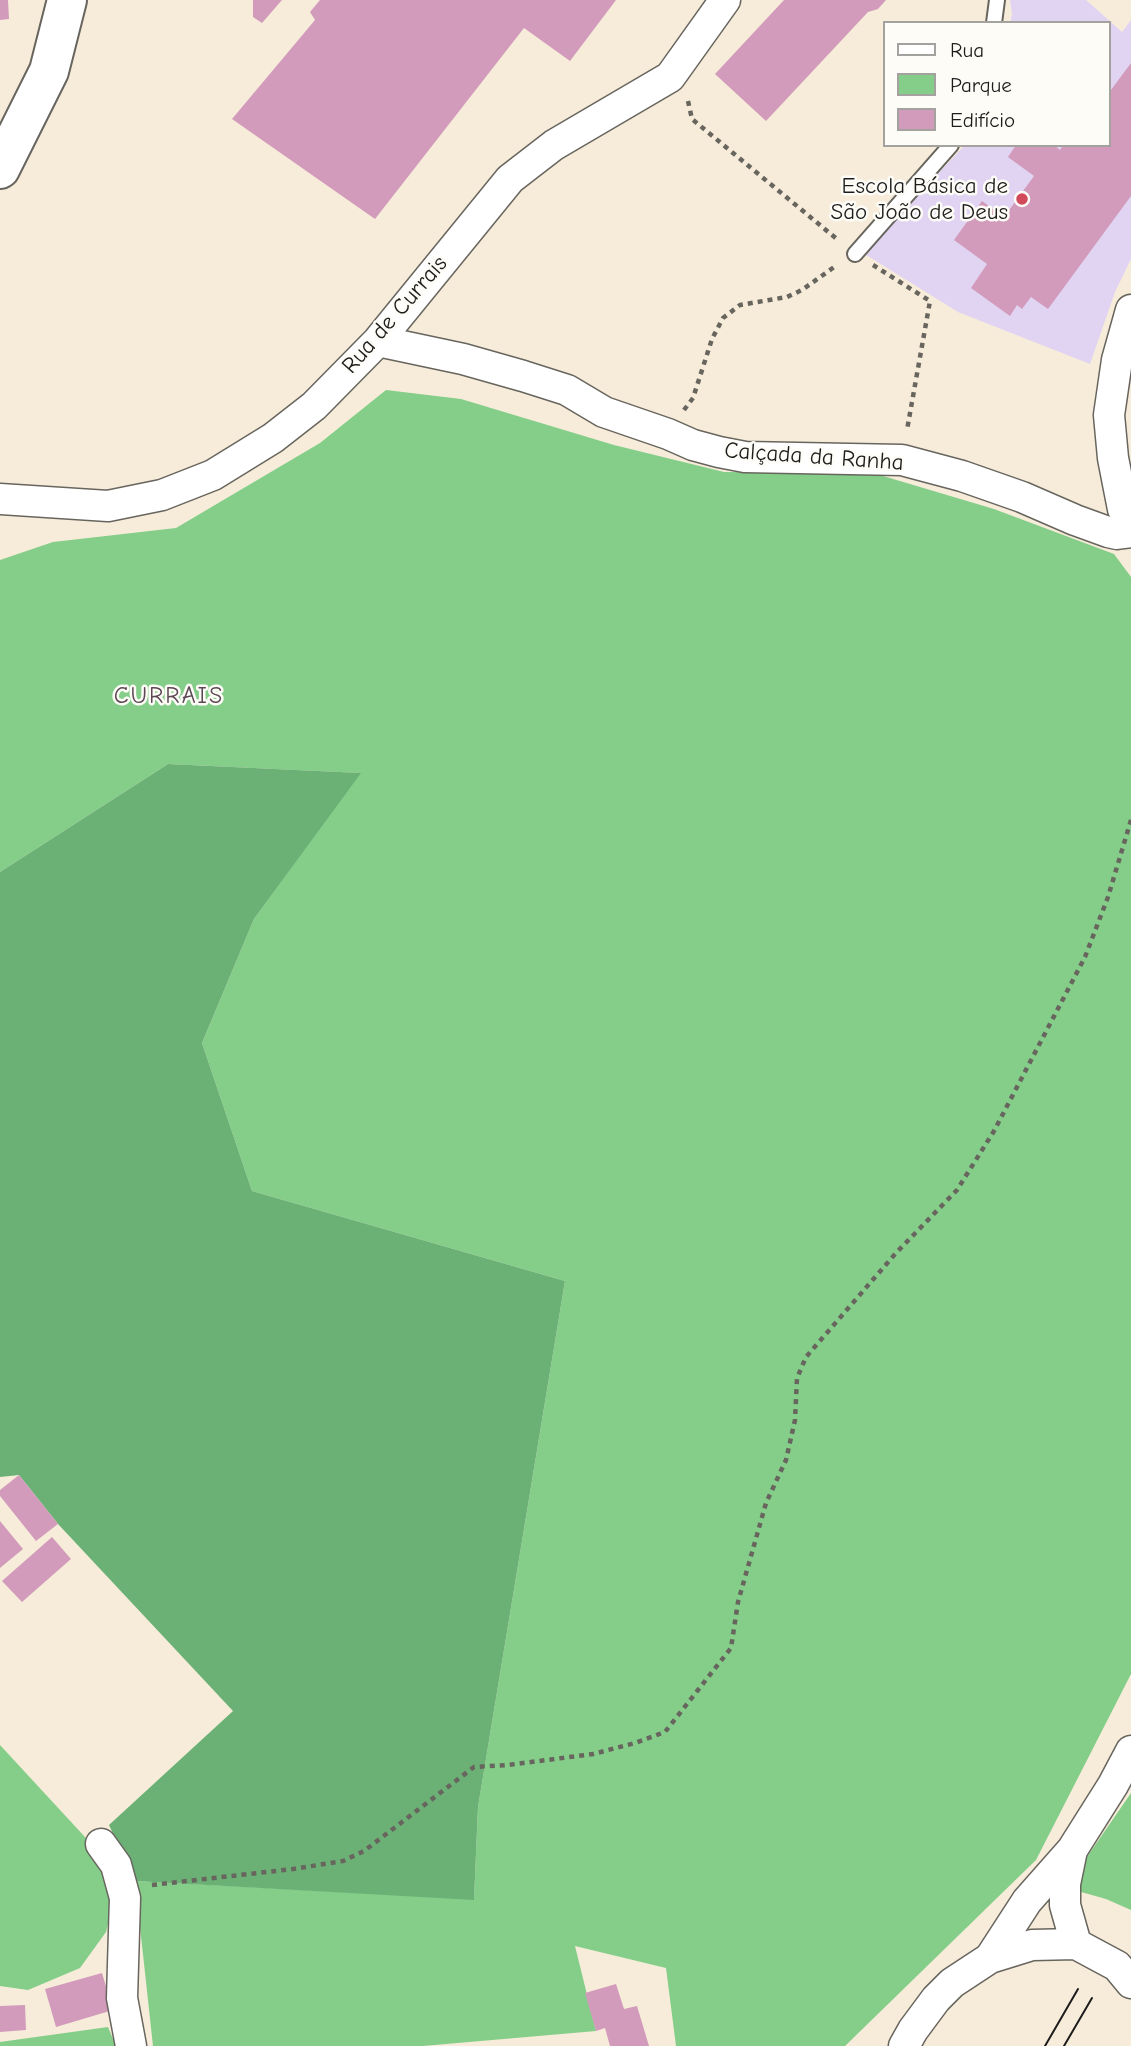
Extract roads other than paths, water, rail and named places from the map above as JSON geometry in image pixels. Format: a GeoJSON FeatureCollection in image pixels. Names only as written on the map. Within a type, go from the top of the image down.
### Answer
{"type":"FeatureCollection","features":[{"type":"Feature","properties":{"kind":"street"},"geometry":{"type":"LineString","coordinates":[[0,169],[49,71],[67,0]]}},
{"type":"Feature","properties":{"kind":"street","name":"Rua de Currais"},"geometry":{"type":"LineString","coordinates":[[0,499],[108,506],[162,495],[213,475],[273,438],[314,406],[378,341],[510,179],[554,145],[670,77],[725,0]]}},
{"type":"Feature","properties":{"kind":"street"},"geometry":{"type":"LineString","coordinates":[[1131,310],[1117,360],[1110,415],[1113,458],[1123,509],[1131,526]]}},
{"type":"Feature","properties":{"kind":"street","name":"Calçada da Ranha"},"geometry":{"type":"LineString","coordinates":[[378,341],[463,359],[567,390],[604,412],[693,445],[745,457],[902,460],[1022,496],[1108,532],[1131,532]]}},
{"type":"Feature","properties":{"kind":"street"},"geometry":{"type":"LineString","coordinates":[[990,1958],[1027,1901],[1072,1850],[1131,1751]]}},
{"type":"Feature","properties":{"kind":"street"},"geometry":{"type":"LineString","coordinates":[[101,1844],[116,1865],[125,1898],[122,1998],[131,2046]]}},
{"type":"Feature","properties":{"kind":"street"},"geometry":{"type":"LineString","coordinates":[[1072,1850],[1065,1884],[1065,1905],[1076,1944]]}},
{"type":"Feature","properties":{"kind":"street"},"geometry":{"type":"LineString","coordinates":[[904,2046],[936,1999],[952,1983],[990,1958],[1032,1945],[1076,1944],[1126,1971]]}},
{"type":"Feature","properties":{"kind":"lane"},"geometry":{"type":"LineString","coordinates":[[994,21],[997,0]]}},
{"type":"Feature","properties":{"kind":"lane"},"geometry":{"type":"LineString","coordinates":[[855,254],[949,147]]}},
{"type":"Feature","properties":{"kind":"tram line"},"geometry":{"type":"LineString","coordinates":[[1045,2046],[1078,1989]]}},
{"type":"Feature","properties":{"kind":"tram line"},"geometry":{"type":"LineString","coordinates":[[1064,2046],[1092,1998]]}},
{"type":"Feature","properties":{"kind":"place","name":"Escola Básica de São João de Deus"},"geometry":{"type":"Point","coordinates":[1022,199]}},
{"type":"Feature","properties":{"kind":"district","name":"CURRAIS"},"geometry":{"type":"Point","coordinates":[169,696]}}]}
